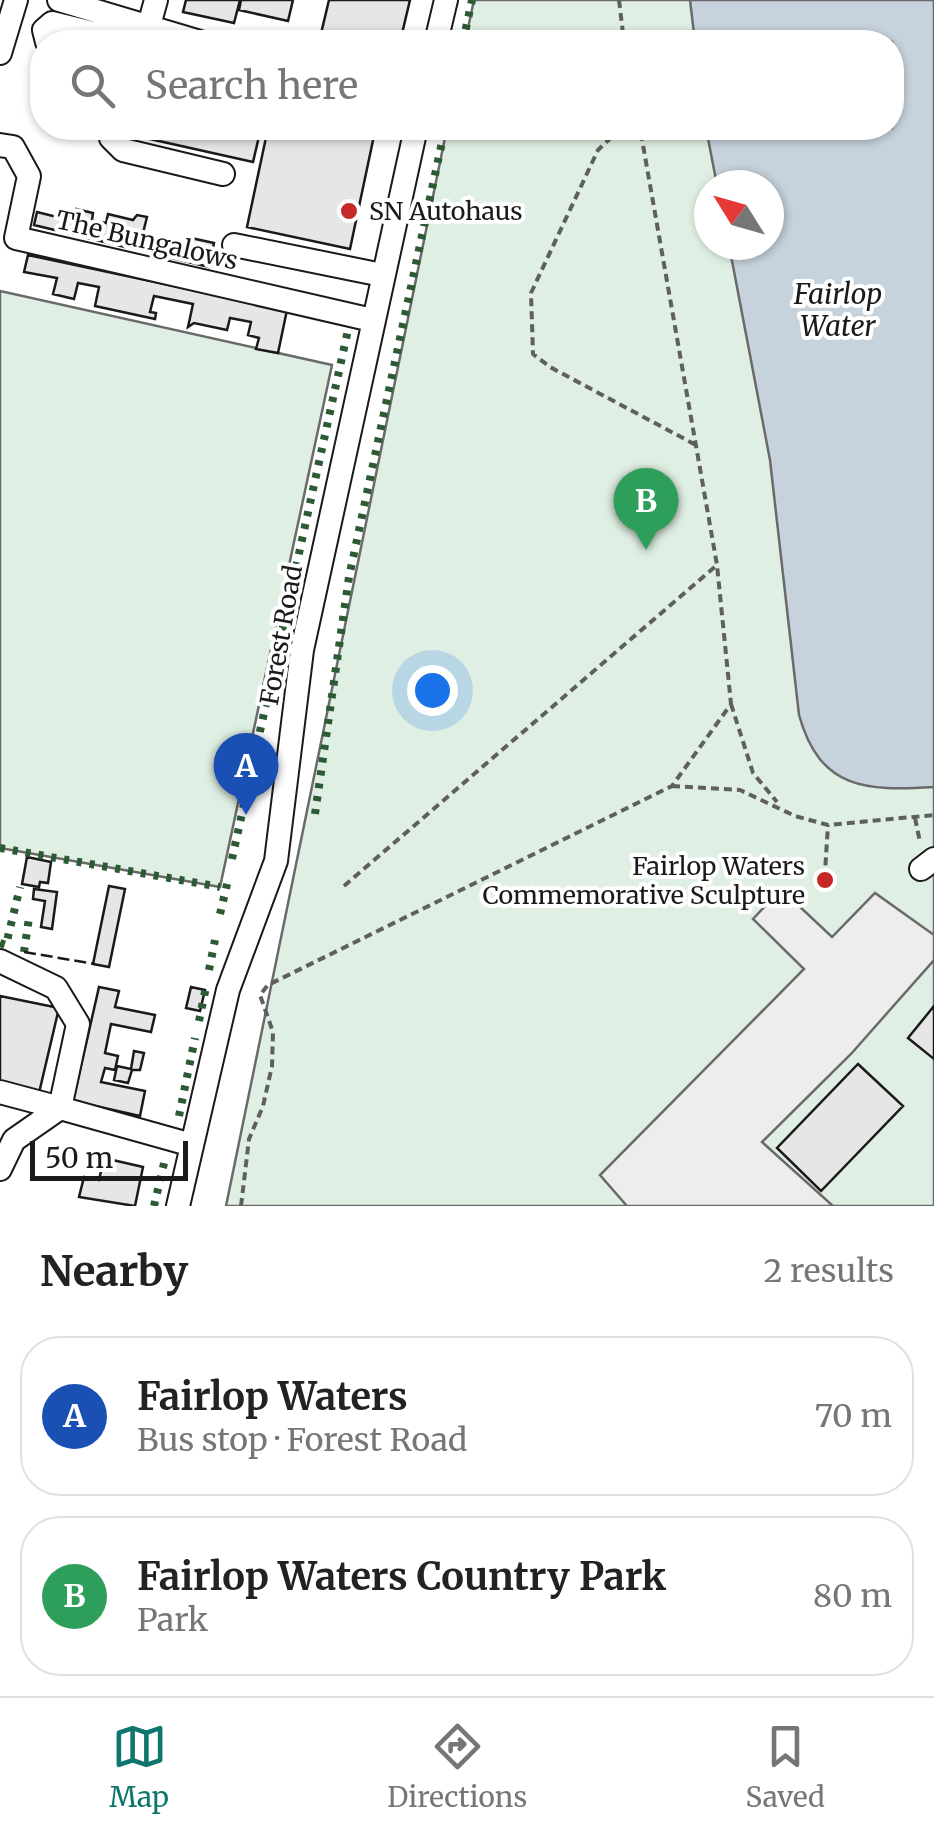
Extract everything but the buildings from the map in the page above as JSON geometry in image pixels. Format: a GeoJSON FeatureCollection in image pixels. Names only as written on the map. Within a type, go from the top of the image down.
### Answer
{"type":"FeatureCollection","features":[{"type":"Feature","properties":{"kind":"street"},"geometry":{"type":"LineString","coordinates":[[0,54],[16,0]]}},
{"type":"Feature","properties":{"kind":"street"},"geometry":{"type":"LineString","coordinates":[[59,0],[134,30]]}},
{"type":"Feature","properties":{"kind":"street"},"geometry":{"type":"LineString","coordinates":[[148,30],[156,0]]}},
{"type":"Feature","properties":{"kind":"street"},"geometry":{"type":"LineString","coordinates":[[439,30],[446,0]]}},
{"type":"Feature","properties":{"kind":"street"},"geometry":{"type":"LineString","coordinates":[[44,30],[52,23],[80,30]]}},
{"type":"Feature","properties":{"kind":"street"},"geometry":{"type":"LineString","coordinates":[[114,140],[122,150],[222,174]]}},
{"type":"Feature","properties":{"kind":"street","name":"Forest Road"},"geometry":{"type":"LineString","coordinates":[[178,1206],[228,990],[276,862],[302,650],[413,140]]}},
{"type":"Feature","properties":{"kind":"street","name":"The Bungalows"},"geometry":{"type":"LineString","coordinates":[[0,146],[13,147],[29,176],[16,238],[372,320]]}},
{"type":"Feature","properties":{"kind":"street"},"geometry":{"type":"LineString","coordinates":[[234,245],[382,275]]}},
{"type":"Feature","properties":{"kind":"street"},"geometry":{"type":"LineString","coordinates":[[0,961],[56,988],[78,1024],[60,1108],[14,1140],[1,1165]]}},
{"type":"Feature","properties":{"kind":"street"},"geometry":{"type":"LineString","coordinates":[[0,1092],[192,1145]]}},
{"type":"Feature","properties":{"kind":"path"},"geometry":{"type":"LineString","coordinates":[[619,0],[623,30]]}},
{"type":"Feature","properties":{"kind":"path"},"geometry":{"type":"LineString","coordinates":[[608,140],[598,150],[530,294],[533,354],[550,368],[696,445]]}},
{"type":"Feature","properties":{"kind":"path"},"geometry":{"type":"LineString","coordinates":[[642,140],[717,566],[731,704],[753,772],[779,806]]}},
{"type":"Feature","properties":{"kind":"path"},"geometry":{"type":"LineString","coordinates":[[344,886],[717,566]]}},
{"type":"Feature","properties":{"kind":"path"},"geometry":{"type":"LineString","coordinates":[[240,1206],[250,1139],[264,1106],[272,1066],[273,1032],[260,995],[268,985],[672,786],[731,704]]}},
{"type":"Feature","properties":{"kind":"path"},"geometry":{"type":"LineString","coordinates":[[672,786],[740,790],[828,825],[934,814]]}},
{"type":"Feature","properties":{"kind":"path"},"geometry":{"type":"LineString","coordinates":[[825,872],[828,825]]}},
{"type":"Feature","properties":{"kind":"green space"},"geometry":{"type":"Polygon","coordinates":[[[474,0],[934,0],[934,1206],[226,1206],[445,140],[904,140],[904,30],[468,30],[474,0]]]}},
{"type":"Feature","properties":{"kind":"green space"},"geometry":{"type":"Polygon","coordinates":[[[0,291],[332,365],[220,887],[0,848],[0,291]]]}},
{"type":"Feature","properties":{"kind":"shaded area"},"geometry":{"type":"Polygon","coordinates":[[[781,889],[832,937],[875,893],[934,935],[934,960],[851,1054],[762,1142],[833,1206],[627,1206],[600,1175],[804,969],[753,919],[781,889]]]}},
{"type":"Feature","properties":{"kind":"water","name":"Fairlop Water"},"geometry":{"type":"Polygon","coordinates":[[[690,0],[934,0],[934,787],[887,788],[849,781],[833,772],[808,740],[799,715],[770,460],[732,260],[784,260],[784,170],[714,170],[708,140],[904,140],[904,30],[694,30],[690,0]]]}},
{"type":"Feature","properties":{"kind":"hedge"},"geometry":{"type":"LineString","coordinates":[[466,30],[472,0]]}},
{"type":"Feature","properties":{"kind":"hedge"},"geometry":{"type":"LineString","coordinates":[[315,814],[349,577],[442,140]]}},
{"type":"Feature","properties":{"kind":"hedge"},"geometry":{"type":"LineString","coordinates":[[232,859],[348,330]]}},
{"type":"Feature","properties":{"kind":"hedge"},"geometry":{"type":"LineString","coordinates":[[0,848],[220,887]]}},
{"type":"Feature","properties":{"kind":"hedge"},"geometry":{"type":"LineString","coordinates":[[220,914],[228,880]]}},
{"type":"Feature","properties":{"kind":"hedge"},"geometry":{"type":"LineString","coordinates":[[0,943],[6,945],[20,887]]}},
{"type":"Feature","properties":{"kind":"hedge"},"geometry":{"type":"LineString","coordinates":[[24,952],[29,918]]}},
{"type":"Feature","properties":{"kind":"hedge"},"geometry":{"type":"LineString","coordinates":[[209,970],[215,940]]}},
{"type":"Feature","properties":{"kind":"hedge"},"geometry":{"type":"LineString","coordinates":[[199,1021],[206,987]]}},
{"type":"Feature","properties":{"kind":"hedge"},"geometry":{"type":"LineString","coordinates":[[179,1116],[195,1038]]}},
{"type":"Feature","properties":{"kind":"hedge"},"geometry":{"type":"LineString","coordinates":[[154,1206],[165,1159]]}},
{"type":"Feature","properties":{"kind":"fence"},"geometry":{"type":"LineString","coordinates":[[24,952],[95,964]]}},
{"type":"Feature","properties":{"kind":"place","name":"SN Autohaus"},"geometry":{"type":"Point","coordinates":[349,211]}},
{"type":"Feature","properties":{"kind":"place","name":"Fairlop Waters Country Park"},"geometry":{"type":"Point","coordinates":[646,550]}},
{"type":"Feature","properties":{"kind":"place","name":"Fairlop Waters"},"geometry":{"type":"Point","coordinates":[246,815]}},
{"type":"Feature","properties":{"kind":"place","name":"Fairlop Waters Commemorative Sculpture"},"geometry":{"type":"Point","coordinates":[825,880]}}]}
